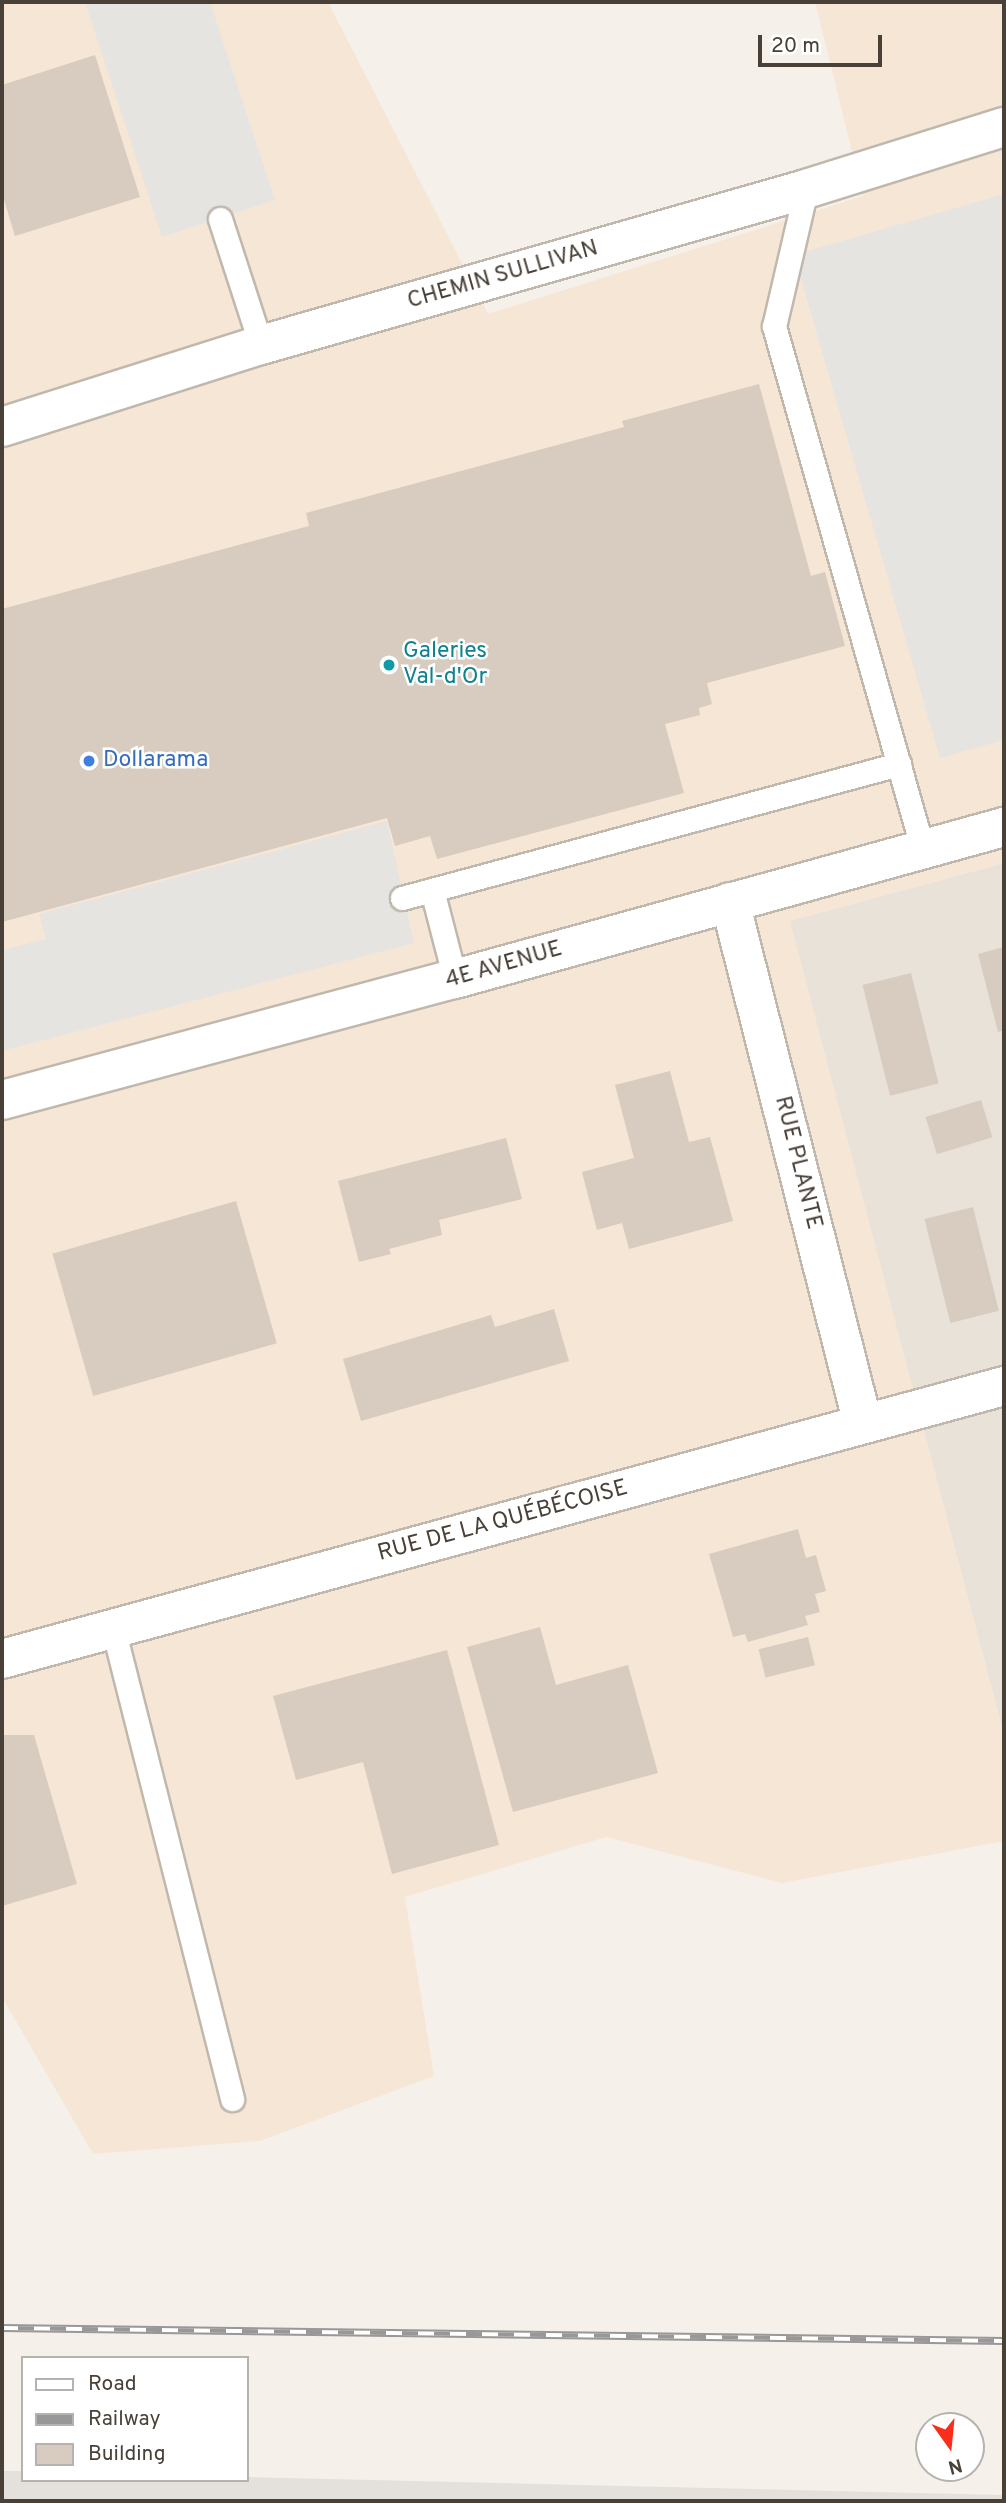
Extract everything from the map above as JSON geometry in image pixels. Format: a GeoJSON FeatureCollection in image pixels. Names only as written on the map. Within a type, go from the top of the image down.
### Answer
{"type":"FeatureCollection","features":[{"type":"Feature","properties":{"kind":"street","name":"CHEMIN SULLIVAN"},"geometry":{"type":"LineString","coordinates":[[2,427],[261,345],[806,189],[1004,127]]}},
{"type":"Feature","properties":{"kind":"street","name":"4E AVENUE"},"geometry":{"type":"LineString","coordinates":[[2,1100],[455,979],[1004,827]]}},
{"type":"Feature","properties":{"kind":"street","name":"RUE PLANTE"},"geometry":{"type":"LineString","coordinates":[[730,902],[863,1424]]}},
{"type":"Feature","properties":{"kind":"street","name":"RUE DE LA QUÉBÉCOISE"},"geometry":{"type":"LineString","coordinates":[[2,1659],[1004,1386]]}},
{"type":"Feature","properties":{"kind":"lane"},"geometry":{"type":"LineString","coordinates":[[806,189],[774,326],[923,850]]}},
{"type":"Feature","properties":{"kind":"lane"},"geometry":{"type":"LineString","coordinates":[[220,219],[261,345]]}},
{"type":"Feature","properties":{"kind":"lane"},"geometry":{"type":"LineString","coordinates":[[402,898],[899,764]]}},
{"type":"Feature","properties":{"kind":"lane"},"geometry":{"type":"LineString","coordinates":[[432,890],[455,979]]}},
{"type":"Feature","properties":{"kind":"lane"},"geometry":{"type":"LineString","coordinates":[[113,1628],[232,2099]]}},
{"type":"Feature","properties":{"kind":"shaded area"},"geometry":{"type":"Polygon","coordinates":[[[2,2],[328,2],[488,314],[863,196],[815,2],[1004,2],[1004,863],[790,921],[1004,1735],[1004,1841],[782,1883],[606,1837],[405,1897],[434,2076],[260,2141],[93,2154],[2,1997],[2,2]]]}},
{"type":"Feature","properties":{"kind":"shaded area"},"geometry":{"type":"Polygon","coordinates":[[[85,2],[210,2],[275,200],[162,237],[85,2]]]}},
{"type":"Feature","properties":{"kind":"shaded area"},"geometry":{"type":"Polygon","coordinates":[[[1004,194],[1004,740],[940,758],[794,255],[1004,194]]]}},
{"type":"Feature","properties":{"kind":"shaded area"},"geometry":{"type":"Polygon","coordinates":[[[387,821],[414,943],[2,1051],[2,950],[46,939],[39,914],[387,821]]]}},
{"type":"Feature","properties":{"kind":"shaded area"},"geometry":{"type":"Polygon","coordinates":[[[1004,863],[1004,1735],[789,921],[1004,863]]]}},
{"type":"Feature","properties":{"kind":"shaded area"},"geometry":{"type":"Polygon","coordinates":[[[2,2471],[21,2471],[21,2482],[248,2482],[248,2477],[1004,2495],[1004,2501],[2,2501],[2,2471]]]}},
{"type":"Feature","properties":{"kind":"building"},"geometry":{"type":"Polygon","coordinates":[[[95,55],[140,197],[15,236],[2,193],[2,85],[95,55]]]}},
{"type":"Feature","properties":{"kind":"building","name":"Galeries Val-d'Or"},"geometry":{"type":"Polygon","coordinates":[[[759,384],[811,576],[825,572],[845,646],[707,683],[712,704],[699,708],[700,715],[665,724],[684,793],[437,859],[430,836],[395,846],[387,818],[2,922],[2,609],[309,526],[306,513],[624,427],[622,421],[759,384]]]}},
{"type":"Feature","properties":{"kind":"building"},"geometry":{"type":"Polygon","coordinates":[[[1004,947],[1004,1030],[998,1032],[978,954],[1004,947]]]}},
{"type":"Feature","properties":{"kind":"building"},"geometry":{"type":"Polygon","coordinates":[[[911,973],[939,1084],[890,1096],[862,985],[911,973]]]}},
{"type":"Feature","properties":{"kind":"building"},"geometry":{"type":"Polygon","coordinates":[[[670,1071],[689,1142],[710,1137],[733,1221],[629,1249],[622,1223],[597,1230],[582,1172],[634,1158],[615,1085],[670,1071]]]}},
{"type":"Feature","properties":{"kind":"building"},"geometry":{"type":"Polygon","coordinates":[[[981,1100],[992,1137],[937,1154],[926,1117],[981,1100]]]}},
{"type":"Feature","properties":{"kind":"building"},"geometry":{"type":"Polygon","coordinates":[[[506,1138],[522,1199],[439,1220],[442,1235],[389,1249],[391,1254],[359,1262],[338,1181],[506,1138]]]}},
{"type":"Feature","properties":{"kind":"building"},"geometry":{"type":"Polygon","coordinates":[[[236,1201],[277,1343],[93,1396],[52,1254],[236,1201]]]}},
{"type":"Feature","properties":{"kind":"building"},"geometry":{"type":"Polygon","coordinates":[[[973,1207],[999,1311],[950,1323],[924,1219],[973,1207]]]}},
{"type":"Feature","properties":{"kind":"building"},"geometry":{"type":"Polygon","coordinates":[[[554,1309],[569,1361],[361,1421],[343,1359],[491,1315],[495,1327],[554,1309]]]}},
{"type":"Feature","properties":{"kind":"building"},"geometry":{"type":"Polygon","coordinates":[[[798,1529],[806,1558],[816,1555],[826,1591],[815,1594],[820,1612],[805,1616],[808,1625],[748,1642],[745,1634],[733,1637],[709,1554],[798,1529]]]}},
{"type":"Feature","properties":{"kind":"building"},"geometry":{"type":"Polygon","coordinates":[[[540,1627],[556,1685],[628,1665],[658,1773],[513,1812],[467,1647],[540,1627]]]}},
{"type":"Feature","properties":{"kind":"building"},"geometry":{"type":"Polygon","coordinates":[[[808,1637],[815,1665],[766,1677],[759,1649],[808,1637]]]}},
{"type":"Feature","properties":{"kind":"building"},"geometry":{"type":"Polygon","coordinates":[[[447,1650],[499,1845],[392,1874],[363,1762],[296,1780],[273,1696],[447,1650]]]}},
{"type":"Feature","properties":{"kind":"building"},"geometry":{"type":"Polygon","coordinates":[[[2,1735],[34,1735],[77,1884],[2,1906],[2,1735]]]}},
{"type":"Feature","properties":{"kind":"railway"},"geometry":{"type":"LineString","coordinates":[[2,2328],[1004,2341]]}},
{"type":"Feature","properties":{"kind":"place","name":"Galeries Val-d'Or"},"geometry":{"type":"Point","coordinates":[389,665]}},
{"type":"Feature","properties":{"kind":"place","name":"Dollarama"},"geometry":{"type":"Point","coordinates":[89,761]}}]}
